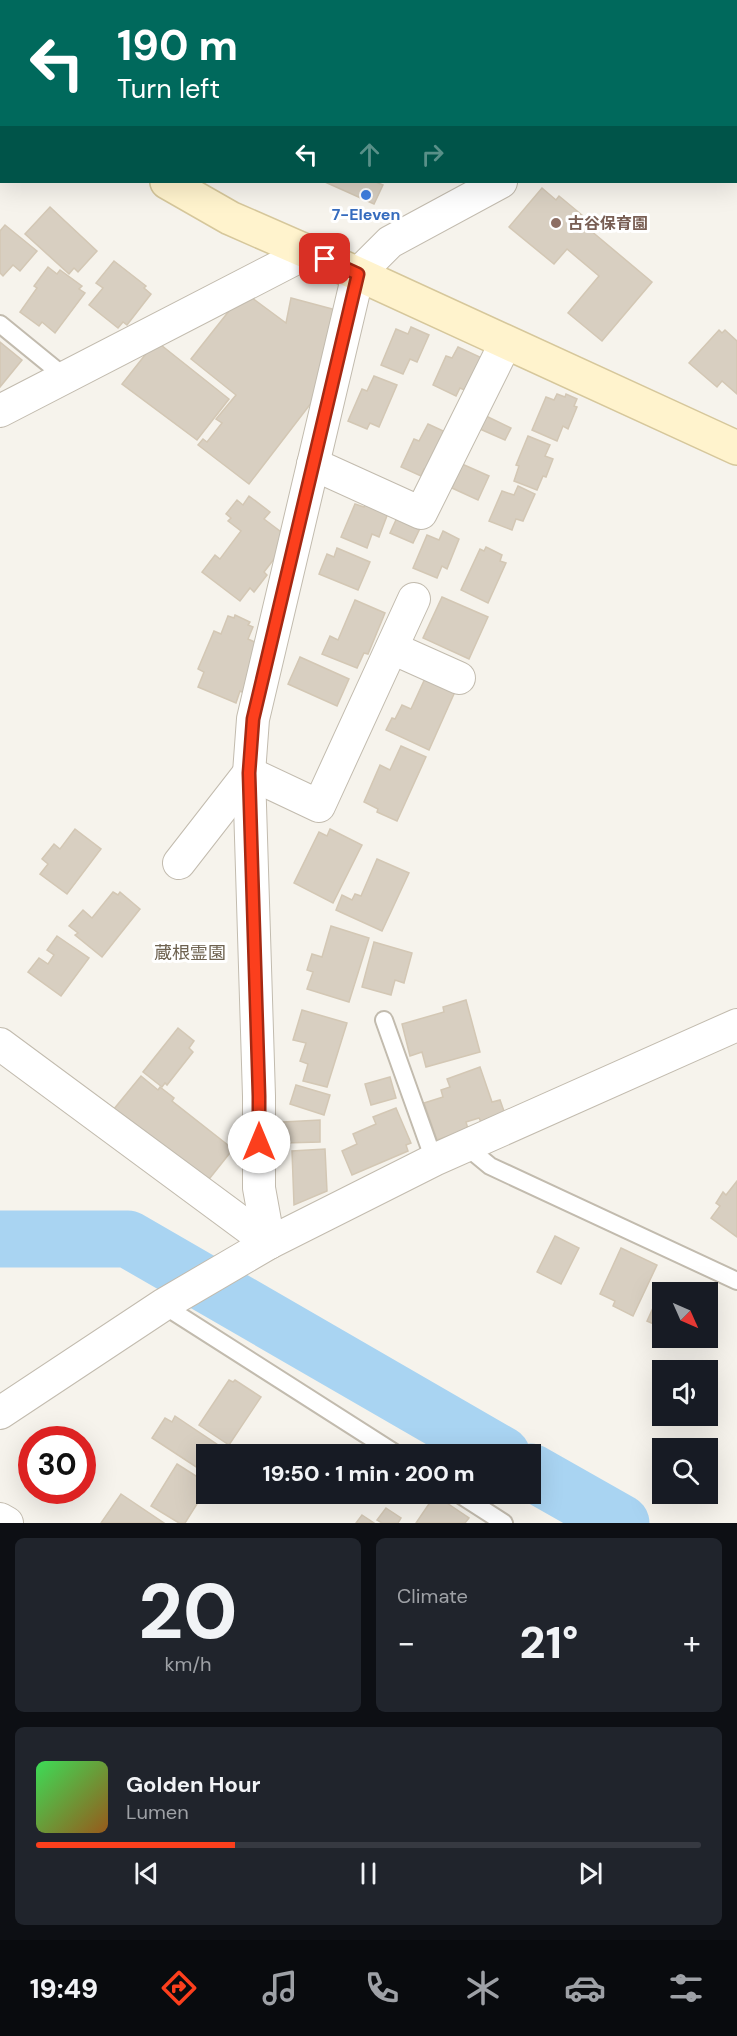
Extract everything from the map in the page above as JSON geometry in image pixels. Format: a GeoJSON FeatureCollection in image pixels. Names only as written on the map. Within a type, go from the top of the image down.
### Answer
{"type":"FeatureCollection","features":[{"type":"Feature","properties":{"kind":"street"},"geometry":{"type":"LineString","coordinates":[[169,183],[230,218],[358,274],[737,448]]}},
{"type":"Feature","properties":{"kind":"street"},"geometry":{"type":"LineString","coordinates":[[269,1243],[259,1188],[259,1096],[249,773],[253,719],[358,274],[390,242],[499,183]]}},
{"type":"Feature","properties":{"kind":"street"},"geometry":{"type":"LineString","coordinates":[[0,411],[308,252]]}},
{"type":"Feature","properties":{"kind":"street"},"geometry":{"type":"LineString","coordinates":[[313,465],[422,513],[506,342]]}},
{"type":"Feature","properties":{"kind":"street"},"geometry":{"type":"LineString","coordinates":[[249,773],[319,806],[414,599]]}},
{"type":"Feature","properties":{"kind":"street"},"geometry":{"type":"LineString","coordinates":[[392,648],[459,678]]}},
{"type":"Feature","properties":{"kind":"street"},"geometry":{"type":"LineString","coordinates":[[179,863],[249,773]]}},
{"type":"Feature","properties":{"kind":"street"},"geometry":{"type":"LineString","coordinates":[[0,1413],[163,1305],[269,1243],[434,1160],[737,1025]]}},
{"type":"Feature","properties":{"kind":"street"},"geometry":{"type":"LineString","coordinates":[[0,1044],[269,1243]]}},
{"type":"Feature","properties":{"kind":"street"},"geometry":{"type":"LineString","coordinates":[[0,1519],[7,1523]]}},
{"type":"Feature","properties":{"kind":"lane"},"geometry":{"type":"LineString","coordinates":[[0,324],[66,377]]}},
{"type":"Feature","properties":{"kind":"lane"},"geometry":{"type":"LineString","coordinates":[[384,1020],[434,1160]]}},
{"type":"Feature","properties":{"kind":"lane"},"geometry":{"type":"LineString","coordinates":[[467,1146],[490,1166],[737,1281]]}},
{"type":"Feature","properties":{"kind":"lane"},"geometry":{"type":"LineString","coordinates":[[163,1305],[381,1444]]}},
{"type":"Feature","properties":{"kind":"lane"},"geometry":{"type":"LineString","coordinates":[[475,1504],[504,1523]]}},
{"type":"Feature","properties":{"kind":"building","name":"7-Eleven"},"geometry":{"type":"Polygon","coordinates":[[[327,183],[378,183],[383,185],[374,204],[327,183]]]}},
{"type":"Feature","properties":{"kind":"building"},"geometry":{"type":"Polygon","coordinates":[[[542,188],[556,200],[559,196],[588,220],[584,225],[652,282],[602,341],[568,313],[599,276],[567,249],[554,264],[509,227],[542,188]]]}},
{"type":"Feature","properties":{"kind":"building"},"geometry":{"type":"Polygon","coordinates":[[[50,207],[97,251],[78,272],[74,268],[69,274],[25,234],[50,207]]]}},
{"type":"Feature","properties":{"kind":"building"},"geometry":{"type":"Polygon","coordinates":[[[5,225],[37,251],[20,271],[13,265],[3,276],[0,273],[0,231],[5,225]]]}},
{"type":"Feature","properties":{"kind":"building"},"geometry":{"type":"Polygon","coordinates":[[[114,261],[146,286],[144,288],[151,294],[127,325],[123,322],[118,328],[89,305],[103,288],[96,283],[114,261]]]}},
{"type":"Feature","properties":{"kind":"building"},"geometry":{"type":"Polygon","coordinates":[[[48,267],[57,274],[60,270],[82,286],[79,289],[85,293],[55,333],[42,322],[39,326],[20,312],[37,288],[34,286],[48,267]]]}},
{"type":"Feature","properties":{"kind":"building"},"geometry":{"type":"Polygon","coordinates":[[[244,292],[286,323],[291,298],[340,311],[322,389],[249,484],[198,445],[203,439],[207,442],[222,423],[216,419],[236,395],[191,359],[244,292]]]}},
{"type":"Feature","properties":{"kind":"building"},"geometry":{"type":"Polygon","coordinates":[[[411,327],[429,335],[417,362],[410,359],[403,374],[381,365],[396,329],[408,334],[411,327]]]}},
{"type":"Feature","properties":{"kind":"building"},"geometry":{"type":"Polygon","coordinates":[[[719,330],[722,333],[725,330],[737,341],[737,394],[722,381],[717,387],[689,363],[719,330]]]}},
{"type":"Feature","properties":{"kind":"building"},"geometry":{"type":"Polygon","coordinates":[[[156,341],[229,399],[197,440],[122,384],[156,341]]]}},
{"type":"Feature","properties":{"kind":"building"},"geometry":{"type":"Polygon","coordinates":[[[0,342],[22,360],[0,387],[0,342]]]}},
{"type":"Feature","properties":{"kind":"building"},"geometry":{"type":"Polygon","coordinates":[[[458,347],[482,358],[467,391],[460,388],[456,396],[433,385],[446,356],[452,358],[458,347]]]}},
{"type":"Feature","properties":{"kind":"building"},"geometry":{"type":"Polygon","coordinates":[[[374,376],[397,385],[379,427],[370,423],[367,429],[348,421],[362,389],[367,391],[374,376]]]}},
{"type":"Feature","properties":{"kind":"building"},"geometry":{"type":"Polygon","coordinates":[[[557,394],[565,397],[566,394],[577,399],[574,406],[577,407],[568,429],[563,426],[557,441],[532,430],[546,397],[554,400],[557,394]]]}},
{"type":"Feature","properties":{"kind":"building"},"geometry":{"type":"Polygon","coordinates":[[[486,416],[511,428],[505,440],[480,429],[486,416]]]}},
{"type":"Feature","properties":{"kind":"building"},"geometry":{"type":"Polygon","coordinates":[[[428,424],[450,434],[432,473],[424,469],[421,476],[401,467],[414,439],[419,441],[428,424]]]}},
{"type":"Feature","properties":{"kind":"building"},"geometry":{"type":"Polygon","coordinates":[[[528,436],[550,445],[545,456],[553,459],[546,477],[543,476],[537,490],[514,481],[519,466],[516,465],[528,436]]]}},
{"type":"Feature","properties":{"kind":"building"},"geometry":{"type":"Polygon","coordinates":[[[462,464],[489,476],[478,500],[452,488],[462,464]]]}},
{"type":"Feature","properties":{"kind":"building"},"geometry":{"type":"Polygon","coordinates":[[[518,486],[535,494],[523,521],[516,519],[512,530],[489,521],[502,491],[514,495],[518,486]]]}},
{"type":"Feature","properties":{"kind":"building"},"geometry":{"type":"Polygon","coordinates":[[[249,496],[270,512],[264,519],[285,535],[277,546],[281,550],[264,572],[267,575],[254,592],[250,588],[240,601],[202,572],[215,555],[220,559],[241,531],[228,521],[231,518],[226,514],[237,500],[243,505],[249,496]]]}},
{"type":"Feature","properties":{"kind":"building"},"geometry":{"type":"Polygon","coordinates":[[[368,499],[388,513],[379,537],[372,534],[367,548],[341,537],[355,504],[364,507],[368,499]]]}},
{"type":"Feature","properties":{"kind":"building"},"geometry":{"type":"Polygon","coordinates":[[[400,511],[423,522],[413,543],[390,533],[400,511]]]}},
{"type":"Feature","properties":{"kind":"building"},"geometry":{"type":"Polygon","coordinates":[[[443,531],[459,539],[447,569],[442,566],[437,578],[413,568],[427,535],[439,540],[443,531]]]}},
{"type":"Feature","properties":{"kind":"building"},"geometry":{"type":"Polygon","coordinates":[[[486,547],[502,555],[500,561],[506,563],[488,603],[461,590],[480,549],[484,551],[486,547]]]}},
{"type":"Feature","properties":{"kind":"building"},"geometry":{"type":"Polygon","coordinates":[[[337,548],[370,562],[358,590],[319,574],[327,554],[334,557],[337,548]]]}},
{"type":"Feature","properties":{"kind":"building"},"geometry":{"type":"Polygon","coordinates":[[[442,597],[488,617],[469,659],[423,638],[442,597]]]}},
{"type":"Feature","properties":{"kind":"building"},"geometry":{"type":"Polygon","coordinates":[[[355,600],[385,613],[368,654],[364,653],[357,668],[322,654],[330,636],[338,640],[355,600]]]}},
{"type":"Feature","properties":{"kind":"building"},"geometry":{"type":"Polygon","coordinates":[[[235,615],[250,622],[248,625],[253,627],[248,639],[257,643],[244,693],[240,691],[236,703],[198,687],[204,672],[198,669],[214,631],[221,634],[228,616],[234,618],[235,615]]]}},
{"type":"Feature","properties":{"kind":"building"},"geometry":{"type":"Polygon","coordinates":[[[300,657],[349,679],[337,706],[288,684],[300,657]]]}},
{"type":"Feature","properties":{"kind":"building"},"geometry":{"type":"Polygon","coordinates":[[[428,672],[458,685],[429,750],[386,730],[402,705],[411,709],[428,672]]]}},
{"type":"Feature","properties":{"kind":"building"},"geometry":{"type":"Polygon","coordinates":[[[401,746],[426,757],[397,821],[377,812],[378,809],[364,802],[380,765],[390,770],[401,746]]]}},
{"type":"Feature","properties":{"kind":"building"},"geometry":{"type":"Polygon","coordinates":[[[75,829],[101,849],[67,894],[40,874],[48,864],[42,859],[54,844],[60,849],[75,829]]]}},
{"type":"Feature","properties":{"kind":"building"},"geometry":{"type":"Polygon","coordinates":[[[330,829],[362,845],[333,903],[294,883],[319,832],[327,836],[330,829]]]}},
{"type":"Feature","properties":{"kind":"building"},"geometry":{"type":"Polygon","coordinates":[[[377,859],[409,873],[382,931],[336,910],[342,895],[352,900],[355,894],[361,896],[377,859]]]}},
{"type":"Feature","properties":{"kind":"building"},"geometry":{"type":"Polygon","coordinates":[[[113,892],[118,895],[120,892],[140,909],[102,957],[75,935],[78,933],[69,926],[83,910],[92,918],[113,892]]]}},
{"type":"Feature","properties":{"kind":"building"},"geometry":{"type":"Polygon","coordinates":[[[331,926],[369,938],[349,1002],[307,989],[313,972],[307,970],[312,954],[322,957],[331,926]]]}},
{"type":"Feature","properties":{"kind":"building"},"geometry":{"type":"Polygon","coordinates":[[[57,936],[89,958],[61,996],[28,972],[39,958],[48,964],[54,955],[47,950],[57,936]]]}},
{"type":"Feature","properties":{"kind":"building"},"geometry":{"type":"Polygon","coordinates":[[[374,942],[412,953],[404,983],[395,980],[391,995],[362,987],[374,942]]]}},
{"type":"Feature","properties":{"kind":"building"},"geometry":{"type":"Polygon","coordinates":[[[466,1000],[480,1052],[426,1067],[422,1052],[410,1056],[402,1024],[444,1012],[443,1007],[466,1000]]]}},
{"type":"Feature","properties":{"kind":"building"},"geometry":{"type":"Polygon","coordinates":[[[302,1010],[347,1023],[327,1087],[303,1081],[308,1064],[300,1061],[306,1043],[293,1040],[302,1010]]]}},
{"type":"Feature","properties":{"kind":"building"},"geometry":{"type":"Polygon","coordinates":[[[178,1028],[194,1041],[189,1048],[193,1052],[167,1085],[165,1083],[162,1087],[143,1072],[178,1028]]]}},
{"type":"Feature","properties":{"kind":"building"},"geometry":{"type":"Polygon","coordinates":[[[480,1067],[492,1102],[500,1100],[505,1114],[481,1122],[479,1118],[466,1122],[468,1129],[437,1140],[424,1103],[443,1097],[441,1090],[450,1087],[447,1079],[480,1067]]]}},
{"type":"Feature","properties":{"kind":"building"},"geometry":{"type":"Polygon","coordinates":[[[141,1076],[158,1090],[160,1087],[174,1098],[172,1101],[233,1149],[202,1188],[109,1115],[141,1076]]]}},
{"type":"Feature","properties":{"kind":"building"},"geometry":{"type":"Polygon","coordinates":[[[390,1077],[396,1098],[371,1105],[365,1084],[390,1077]]]}},
{"type":"Feature","properties":{"kind":"building"},"geometry":{"type":"Polygon","coordinates":[[[296,1085],[330,1095],[324,1115],[290,1104],[296,1085]]]}},
{"type":"Feature","properties":{"kind":"building"},"geometry":{"type":"Polygon","coordinates":[[[396,1108],[411,1143],[406,1145],[408,1151],[352,1175],[342,1151],[357,1144],[353,1134],[376,1124],[373,1117],[396,1108]]]}},
{"type":"Feature","properties":{"kind":"building"},"geometry":{"type":"Polygon","coordinates":[[[320,1120],[320,1142],[284,1143],[283,1122],[320,1120]]]}},
{"type":"Feature","properties":{"kind":"building"},"geometry":{"type":"Polygon","coordinates":[[[325,1149],[327,1191],[294,1205],[292,1151],[325,1149]]]}},
{"type":"Feature","properties":{"kind":"building"},"geometry":{"type":"Polygon","coordinates":[[[737,1181],[737,1237],[711,1218],[720,1206],[716,1203],[723,1192],[726,1195],[737,1181]]]}},
{"type":"Feature","properties":{"kind":"building"},"geometry":{"type":"Polygon","coordinates":[[[555,1236],[579,1248],[561,1284],[537,1272],[555,1236]]]}},
{"type":"Feature","properties":{"kind":"building"},"geometry":{"type":"Polygon","coordinates":[[[621,1248],[657,1265],[633,1316],[613,1306],[615,1301],[600,1294],[621,1248]]]}},
{"type":"Feature","properties":{"kind":"building"},"geometry":{"type":"Polygon","coordinates":[[[652,1310],[652,1323],[647,1321],[652,1310]]]}},
{"type":"Feature","properties":{"kind":"building"},"geometry":{"type":"Polygon","coordinates":[[[229,1380],[233,1382],[235,1380],[261,1397],[230,1444],[199,1425],[229,1380]]]}},
{"type":"Feature","properties":{"kind":"building"},"geometry":{"type":"Polygon","coordinates":[[[175,1416],[217,1444],[196,1444],[196,1467],[152,1438],[165,1418],[172,1422],[175,1416]]]}},
{"type":"Feature","properties":{"kind":"building"},"geometry":{"type":"Polygon","coordinates":[[[177,1464],[196,1476],[197,1504],[185,1523],[179,1523],[151,1506],[177,1464]]]}},
{"type":"Feature","properties":{"kind":"building"},"geometry":{"type":"Polygon","coordinates":[[[121,1494],[164,1523],[101,1523],[121,1494]]]}},
{"type":"Feature","properties":{"kind":"building"},"geometry":{"type":"Polygon","coordinates":[[[429,1504],[448,1504],[469,1518],[465,1523],[416,1523],[429,1504]]]}},
{"type":"Feature","properties":{"kind":"building"},"geometry":{"type":"Polygon","coordinates":[[[386,1508],[401,1518],[398,1523],[382,1523],[377,1520],[386,1508]]]}},
{"type":"Feature","properties":{"kind":"building"},"geometry":{"type":"Polygon","coordinates":[[[362,1515],[374,1523],[356,1523],[362,1515]]]}},
{"type":"Feature","properties":{"kind":"waterway"},"geometry":{"type":"LineString","coordinates":[[0,1239],[128,1239],[483,1444]]}},
{"type":"Feature","properties":{"kind":"waterway"},"geometry":{"type":"LineString","coordinates":[[541,1478],[621,1523]]}},
{"type":"Feature","properties":{"kind":"place","name":"7-Eleven"},"geometry":{"type":"Point","coordinates":[366,195]}},
{"type":"Feature","properties":{"kind":"place","name":"古谷保育園"},"geometry":{"type":"Point","coordinates":[556,223]}},
{"type":"Feature","properties":{"kind":"district","name":"蔵根霊園"},"geometry":{"type":"Point","coordinates":[190,953]}},
{"type":"Feature","properties":{"kind":"route"},"geometry":{"type":"LineString","coordinates":[[259,1142],[249,773],[253,719],[358,274],[325,259]]}}]}
